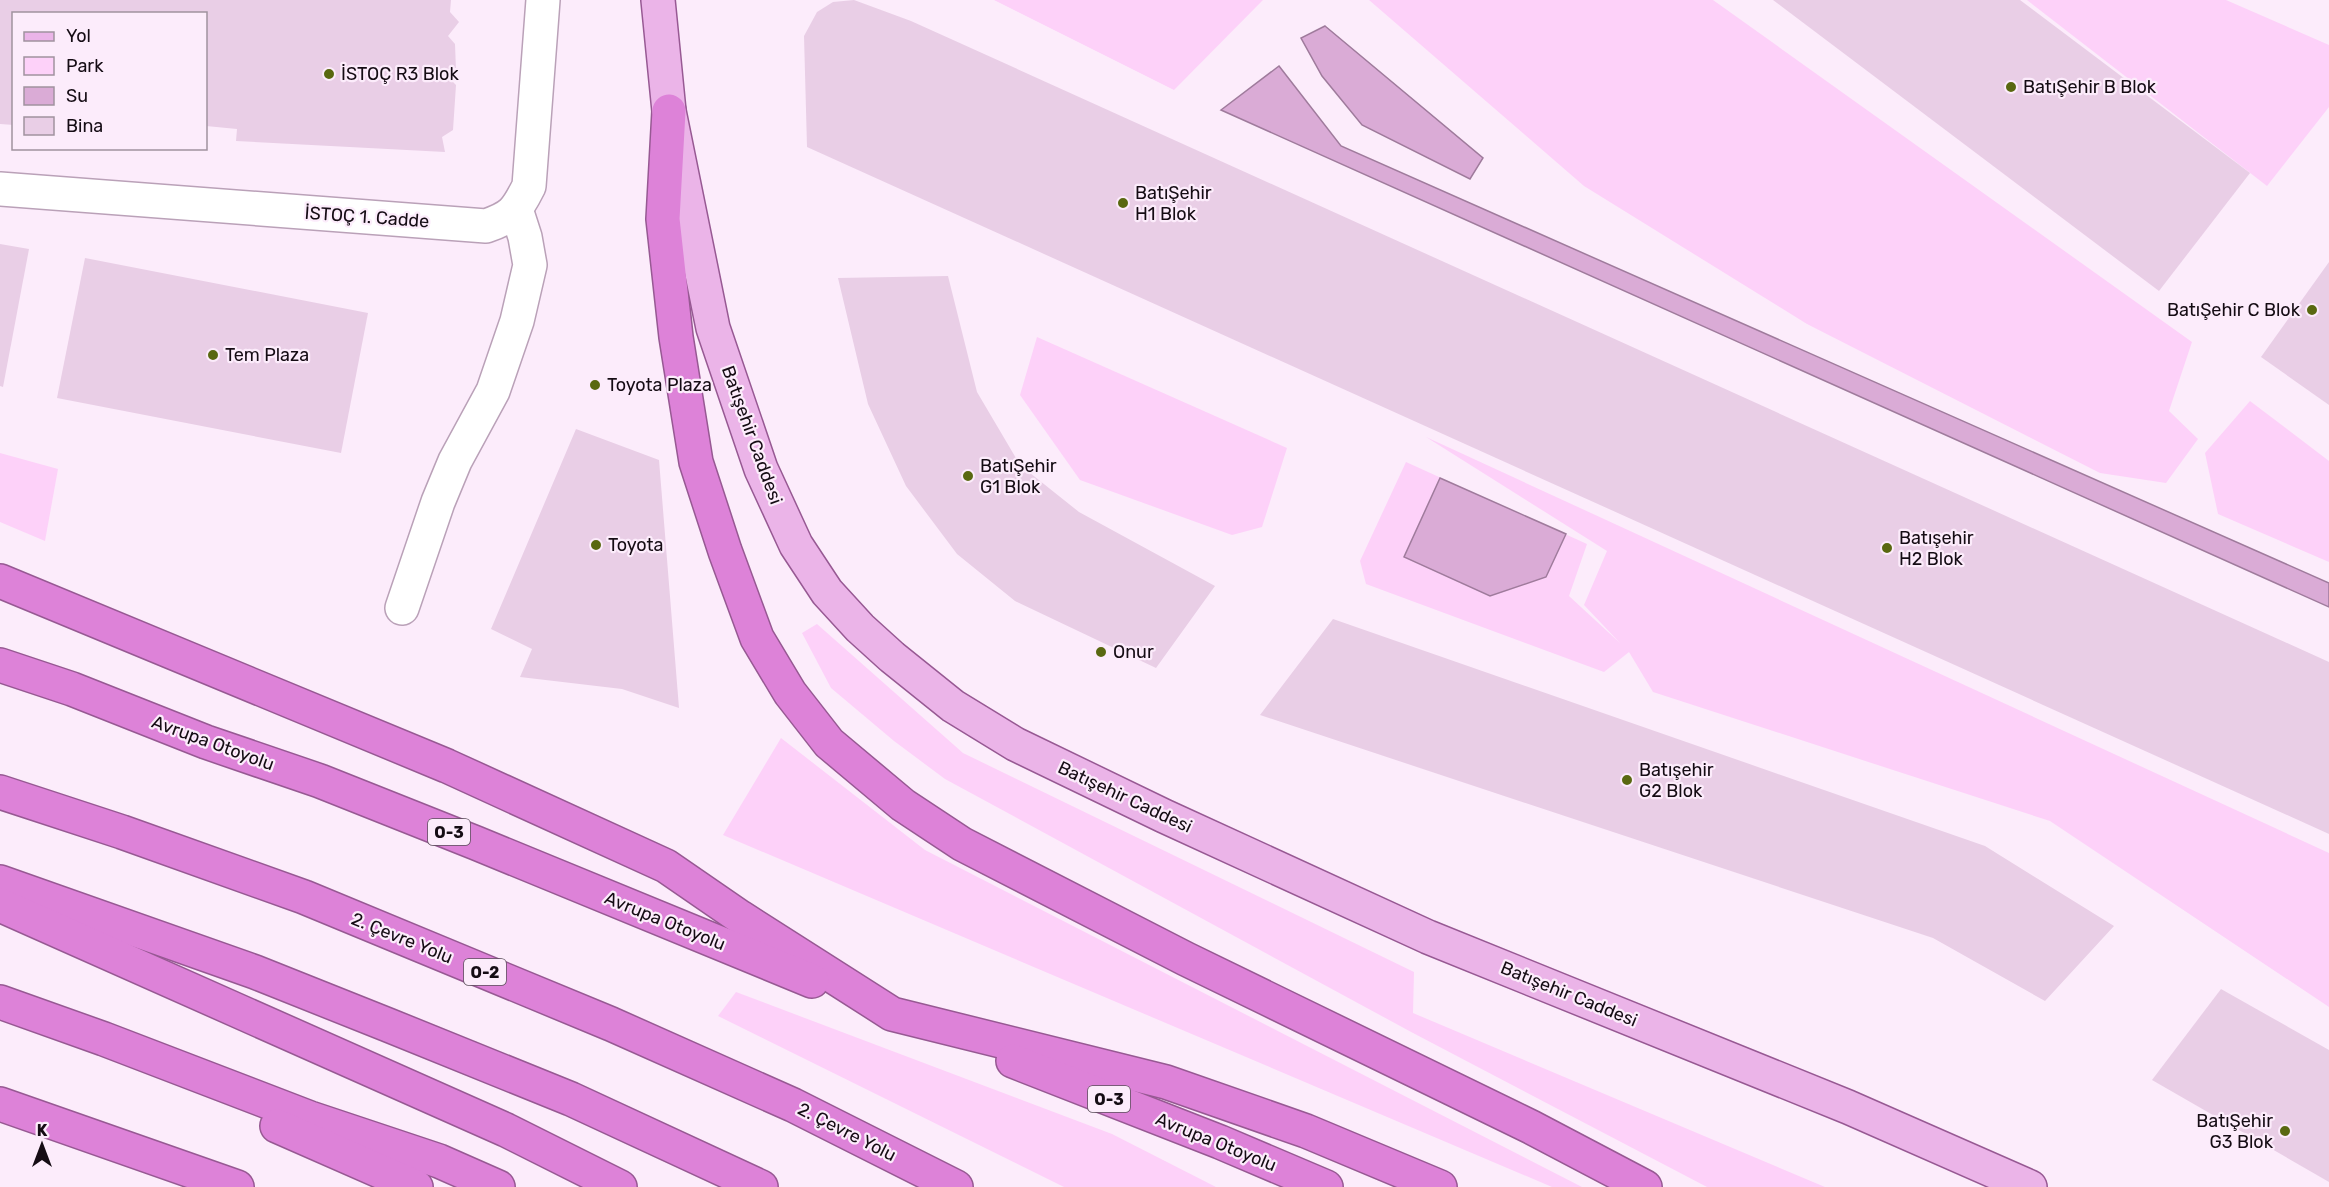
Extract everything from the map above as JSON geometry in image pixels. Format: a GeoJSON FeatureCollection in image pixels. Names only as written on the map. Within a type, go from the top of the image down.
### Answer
{"type":"FeatureCollection","features":[{"type":"Feature","properties":{"kind":"highway"},"geometry":{"type":"LineString","coordinates":[[669,111],[663,219],[676,337],[696,462],[757,638],[790,693],[829,743],[903,805],[962,844],[1186,959],[1531,1127],[1645,1187]]}},
{"type":"Feature","properties":{"kind":"highway"},"geometry":{"type":"LineString","coordinates":[[0,581],[447,766],[666,866],[740,917],[892,1014],[1166,1082],[1306,1131],[1440,1187]]}},
{"type":"Feature","properties":{"kind":"highway","name":"Avrupa Otoyolu"},"geometry":{"type":"LineString","coordinates":[[0,665],[72,688],[206,742],[330,785],[892,1014],[1220,1142],[1326,1187]]}},
{"type":"Feature","properties":{"kind":"highway","name":"2. Çevre Yolu"},"geometry":{"type":"LineString","coordinates":[[0,792],[122,832],[304,897],[600,1019],[793,1105],[956,1187]]}},
{"type":"Feature","properties":{"kind":"highway"},"geometry":{"type":"LineString","coordinates":[[0,882],[255,972],[388,1025],[571,1099],[761,1187]]}},
{"type":"Feature","properties":{"kind":"highway"},"geometry":{"type":"LineString","coordinates":[[0,905],[506,1130],[620,1187]]}},
{"type":"Feature","properties":{"kind":"highway"},"geometry":{"type":"LineString","coordinates":[[0,1002],[310,1118],[439,1161],[498,1187]]}},
{"type":"Feature","properties":{"kind":"highway"},"geometry":{"type":"LineString","coordinates":[[104,1039],[289,1132],[416,1187]]}},
{"type":"Feature","properties":{"kind":"highway"},"geometry":{"type":"LineString","coordinates":[[0,1104],[237,1187]]}},
{"type":"Feature","properties":{"kind":"highway"},"geometry":{"type":"LineString","coordinates":[[182,1169],[220,1187]]}},
{"type":"Feature","properties":{"kind":"main road","name":"Batışehir Caddesi"},"geometry":{"type":"LineString","coordinates":[[658,0],[669,111],[713,327],[761,469],[796,545],[827,592],[860,628],[892,657],[953,706],[1015,744],[1164,816],[1428,937],[1848,1107],[2030,1187]]}},
{"type":"Feature","properties":{"kind":"street"},"geometry":{"type":"LineString","coordinates":[[402,608],[438,502],[455,461],[493,391],[517,321],[530,265],[525,237],[516,209],[529,186],[543,0]]}},
{"type":"Feature","properties":{"kind":"street","name":"İSTOÇ 1. Cadde"},"geometry":{"type":"LineString","coordinates":[[0,189],[486,226],[506,219],[516,209]]}},
{"type":"Feature","properties":{"kind":"green space"},"geometry":{"type":"Polygon","coordinates":[[[994,0],[1263,0],[1174,90],[994,0]]]}},
{"type":"Feature","properties":{"kind":"green space"},"geometry":{"type":"Polygon","coordinates":[[[1369,0],[1713,0],[2192,342],[2169,411],[2198,439],[2166,483],[2100,473],[1807,324],[1584,186],[1369,0]]]}},
{"type":"Feature","properties":{"kind":"green space"},"geometry":{"type":"Polygon","coordinates":[[[2027,0],[2226,0],[2329,45],[2329,107],[2267,186],[2027,0]]]}},
{"type":"Feature","properties":{"kind":"green space"},"geometry":{"type":"Polygon","coordinates":[[[1037,337],[1287,448],[1262,527],[1232,535],[1080,480],[1020,395],[1037,337]]]}},
{"type":"Feature","properties":{"kind":"green space"},"geometry":{"type":"Polygon","coordinates":[[[2250,401],[2329,461],[2329,562],[2218,514],[2205,453],[2250,401]]]}},
{"type":"Feature","properties":{"kind":"green space"},"geometry":{"type":"Polygon","coordinates":[[[1426,437],[2329,853],[2329,1007],[2050,821],[1653,692],[1629,652],[1604,672],[1366,584],[1360,561],[1406,462],[1587,544],[1569,596],[1620,643],[1584,605],[1607,551],[1426,437]]]}},
{"type":"Feature","properties":{"kind":"green space"},"geometry":{"type":"Polygon","coordinates":[[[0,453],[58,469],[45,541],[0,522],[0,453]]]}},
{"type":"Feature","properties":{"kind":"green space"},"geometry":{"type":"Polygon","coordinates":[[[817,624],[963,753],[1414,972],[1413,1013],[1825,1187],[1707,1187],[1413,1033],[945,779],[894,741],[831,688],[802,633],[817,624]]]}},
{"type":"Feature","properties":{"kind":"green space"},"geometry":{"type":"Polygon","coordinates":[[[781,738],[925,850],[1582,1187],[1552,1187],[723,835],[781,738]]]}},
{"type":"Feature","properties":{"kind":"green space"},"geometry":{"type":"Polygon","coordinates":[[[736,992],[1112,1134],[1216,1187],[1064,1187],[718,1016],[736,992]]]}},
{"type":"Feature","properties":{"kind":"water"},"geometry":{"type":"Polygon","coordinates":[[[1325,26],[1483,158],[1470,179],[1362,125],[1322,76],[1301,38],[1325,26]]]}},
{"type":"Feature","properties":{"kind":"water"},"geometry":{"type":"Polygon","coordinates":[[[1279,66],[1341,146],[2329,583],[2329,607],[1221,110],[1279,66]]]}},
{"type":"Feature","properties":{"kind":"water"},"geometry":{"type":"Polygon","coordinates":[[[1440,478],[1566,534],[1546,577],[1490,596],[1404,557],[1440,478]]]}},
{"type":"Feature","properties":{"kind":"building","name":"İSTOÇ R3 Blok"},"geometry":{"type":"Polygon","coordinates":[[[0,0],[451,0],[450,12],[459,22],[448,36],[455,44],[456,70],[448,77],[456,85],[453,130],[442,137],[445,152],[236,141],[237,129],[207,126],[207,12],[12,12],[12,125],[0,124],[0,0]]]}},
{"type":"Feature","properties":{"kind":"building"},"geometry":{"type":"Polygon","coordinates":[[[854,0],[911,21],[2329,662],[2329,834],[807,147],[804,36],[817,12],[833,2],[854,0]]]}},
{"type":"Feature","properties":{"kind":"building","name":"BatıŞehir B Blok"},"geometry":{"type":"Polygon","coordinates":[[[1773,0],[2020,0],[2250,173],[2159,291],[1773,0]]]}},
{"type":"Feature","properties":{"kind":"building"},"geometry":{"type":"Polygon","coordinates":[[[0,244],[29,249],[3,387],[0,386],[0,244]]]}},
{"type":"Feature","properties":{"kind":"building","name":"Tem Plaza"},"geometry":{"type":"Polygon","coordinates":[[[85,258],[368,313],[341,453],[57,398],[85,258]]]}},
{"type":"Feature","properties":{"kind":"building","name":"BatıŞehir C Blok"},"geometry":{"type":"Polygon","coordinates":[[[2329,262],[2329,405],[2261,357],[2329,262]]]}},
{"type":"Feature","properties":{"kind":"building","name":"BatıŞehir G1 Blok"},"geometry":{"type":"Polygon","coordinates":[[[948,276],[977,392],[1020,465],[1079,512],[1215,586],[1156,668],[1015,601],[957,554],[906,486],[868,404],[838,278],[948,276]]]}},
{"type":"Feature","properties":{"kind":"building","name":"Toyota"},"geometry":{"type":"Polygon","coordinates":[[[576,429],[659,460],[679,708],[622,689],[520,677],[532,649],[491,629],[576,429]]]}},
{"type":"Feature","properties":{"kind":"building","name":"Batışehir G2 Blok"},"geometry":{"type":"Polygon","coordinates":[[[1333,619],[1985,846],[2114,926],[2045,1001],[1933,938],[1260,715],[1333,619]]]}},
{"type":"Feature","properties":{"kind":"building","name":"BatıŞehir G3 Blok"},"geometry":{"type":"Polygon","coordinates":[[[2221,989],[2329,1050],[2329,1182],[2152,1080],[2221,989]]]}},
{"type":"Feature","properties":{"kind":"place","name":"İSTOÇ R3 Blok"},"geometry":{"type":"Point","coordinates":[329,74]}},
{"type":"Feature","properties":{"kind":"place","name":"BatıŞehir B Blok"},"geometry":{"type":"Point","coordinates":[2011,87]}},
{"type":"Feature","properties":{"kind":"place","name":"BatıŞehir H1 Blok"},"geometry":{"type":"Point","coordinates":[1123,203]}},
{"type":"Feature","properties":{"kind":"place","name":"BatıŞehir C Blok"},"geometry":{"type":"Point","coordinates":[2312,310]}},
{"type":"Feature","properties":{"kind":"place","name":"Tem Plaza"},"geometry":{"type":"Point","coordinates":[213,355]}},
{"type":"Feature","properties":{"kind":"place","name":"Toyota Plaza"},"geometry":{"type":"Point","coordinates":[595,385]}},
{"type":"Feature","properties":{"kind":"place","name":"BatıŞehir G1 Blok"},"geometry":{"type":"Point","coordinates":[968,476]}},
{"type":"Feature","properties":{"kind":"place","name":"Toyota"},"geometry":{"type":"Point","coordinates":[596,545]}},
{"type":"Feature","properties":{"kind":"place","name":"Batışehir H2 Blok"},"geometry":{"type":"Point","coordinates":[1887,548]}},
{"type":"Feature","properties":{"kind":"place","name":"Onur"},"geometry":{"type":"Point","coordinates":[1101,652]}},
{"type":"Feature","properties":{"kind":"place","name":"Batışehir G2 Blok"},"geometry":{"type":"Point","coordinates":[1627,780]}},
{"type":"Feature","properties":{"kind":"place","name":"BatıŞehir G3 Blok"},"geometry":{"type":"Point","coordinates":[2285,1131]}}]}
